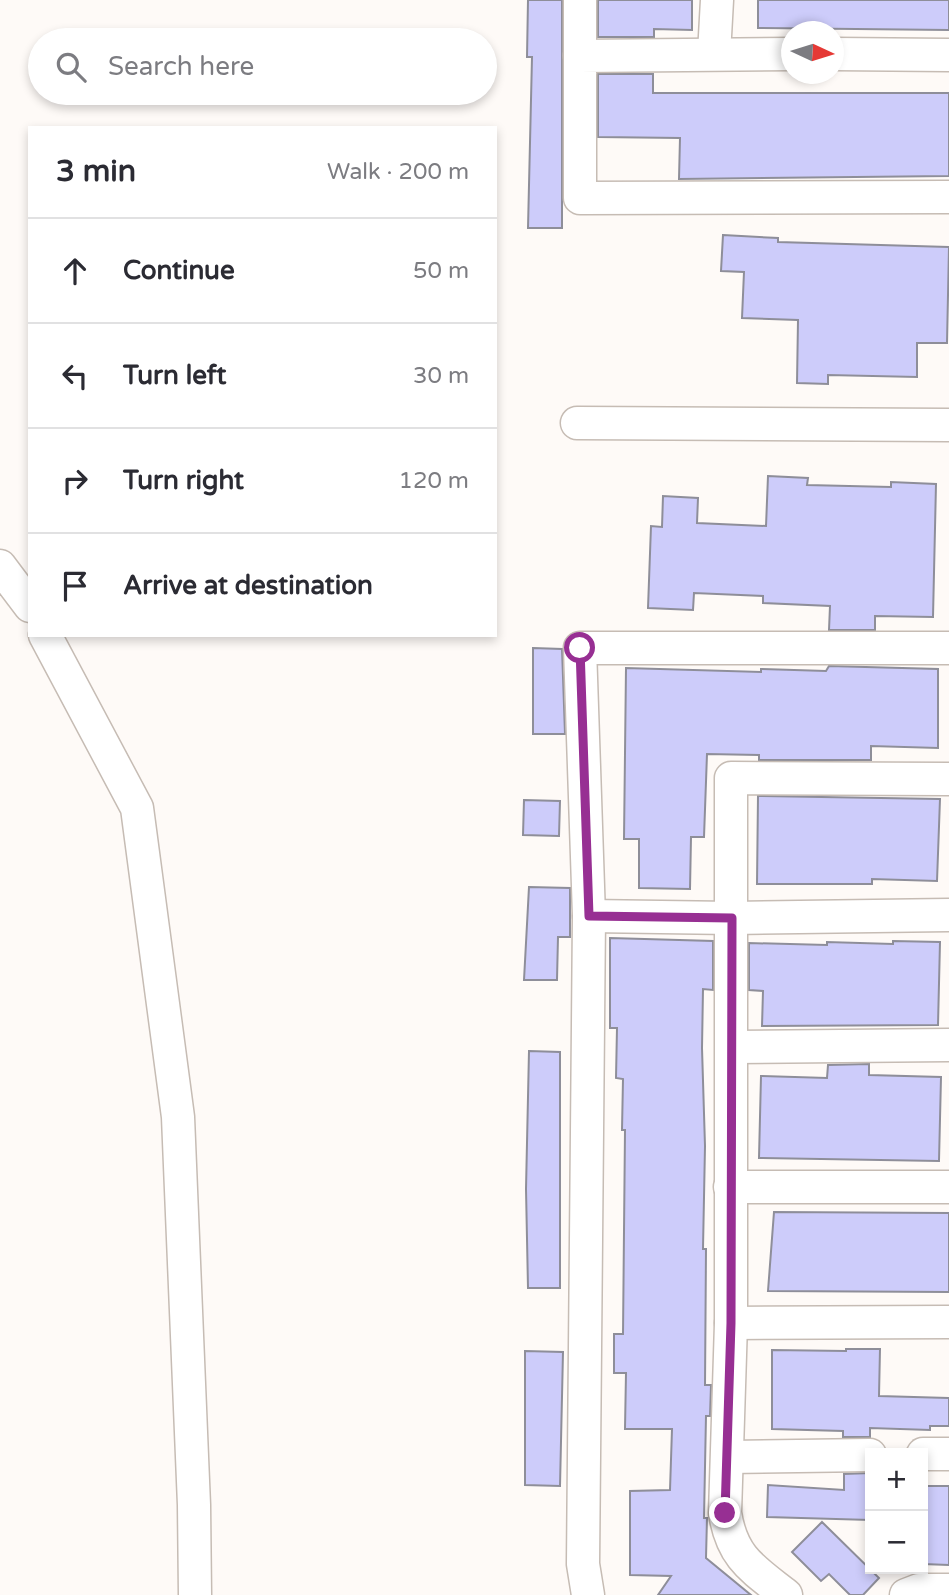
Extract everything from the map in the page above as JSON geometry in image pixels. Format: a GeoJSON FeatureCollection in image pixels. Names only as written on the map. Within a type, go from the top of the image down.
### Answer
{"type":"FeatureCollection","features":[{"type":"Feature","properties":{"kind":"street"},"geometry":{"type":"LineString","coordinates":[[580,0],[580,198],[949,197]]}},
{"type":"Feature","properties":{"kind":"street"},"geometry":{"type":"LineString","coordinates":[[714,54],[717,0]]}},
{"type":"Feature","properties":{"kind":"street"},"geometry":{"type":"LineString","coordinates":[[580,56],[781,54]]}},
{"type":"Feature","properties":{"kind":"street"},"geometry":{"type":"LineString","coordinates":[[844,54],[949,55]]}},
{"type":"Feature","properties":{"kind":"street"},"geometry":{"type":"LineString","coordinates":[[577,423],[949,425]]}},
{"type":"Feature","properties":{"kind":"street"},"geometry":{"type":"LineString","coordinates":[[0,566],[28,603]]}},
{"type":"Feature","properties":{"kind":"street"},"geometry":{"type":"LineString","coordinates":[[46,637],[137,808],[178,1117],[194,1505],[194,1595]]}},
{"type":"Feature","properties":{"kind":"street"},"geometry":{"type":"LineString","coordinates":[[588,1595],[583,1564],[589,916],[580,648],[949,648]]}},
{"type":"Feature","properties":{"kind":"street"},"geometry":{"type":"LineString","coordinates":[[786,1595],[743,1561],[729,1537],[725,1513],[731,1323],[731,778],[949,779]]}},
{"type":"Feature","properties":{"kind":"street"},"geometry":{"type":"LineString","coordinates":[[589,916],[732,918],[949,915]]}},
{"type":"Feature","properties":{"kind":"street"},"geometry":{"type":"LineString","coordinates":[[733,1047],[949,1045]]}},
{"type":"Feature","properties":{"kind":"street"},"geometry":{"type":"LineString","coordinates":[[730,1187],[949,1186]]}},
{"type":"Feature","properties":{"kind":"street"},"geometry":{"type":"LineString","coordinates":[[731,1323],[949,1322]]}},
{"type":"Feature","properties":{"kind":"street"},"geometry":{"type":"LineString","coordinates":[[928,1454],[949,1454]]}},
{"type":"Feature","properties":{"kind":"street"},"geometry":{"type":"LineString","coordinates":[[727,1457],[865,1455]]}},
{"type":"Feature","properties":{"kind":"street"},"geometry":{"type":"LineString","coordinates":[[906,1595],[919,1590],[949,1590]]}},
{"type":"Feature","properties":{"kind":"building"},"geometry":{"type":"Polygon","coordinates":[[[528,0],[562,0],[562,228],[528,228],[532,57],[527,57],[528,0]]]}},
{"type":"Feature","properties":{"kind":"building"},"geometry":{"type":"Polygon","coordinates":[[[598,0],[692,0],[692,30],[654,29],[654,37],[598,37],[598,0]]]}},
{"type":"Feature","properties":{"kind":"building"},"geometry":{"type":"Polygon","coordinates":[[[758,0],[949,0],[949,30],[844,29],[844,21],[781,21],[781,28],[758,28],[758,0]]]}},
{"type":"Feature","properties":{"kind":"building"},"geometry":{"type":"Polygon","coordinates":[[[598,74],[653,74],[653,93],[949,93],[949,176],[679,179],[680,138],[598,137],[598,74]]]}},
{"type":"Feature","properties":{"kind":"building"},"geometry":{"type":"Polygon","coordinates":[[[723,235],[778,238],[778,242],[949,247],[947,343],[917,343],[917,377],[828,375],[828,384],[797,383],[798,320],[742,318],[744,272],[721,271],[723,235]]]}},
{"type":"Feature","properties":{"kind":"building"},"geometry":{"type":"Polygon","coordinates":[[[768,476],[808,478],[807,485],[891,487],[891,482],[936,484],[933,617],[875,616],[875,630],[829,630],[830,606],[763,603],[763,596],[694,593],[693,610],[648,608],[651,526],[662,527],[663,496],[698,498],[697,523],[766,526],[768,476]]]}},
{"type":"Feature","properties":{"kind":"building"},"geometry":{"type":"Polygon","coordinates":[[[533,648],[562,649],[565,734],[533,734],[533,648]]]}},
{"type":"Feature","properties":{"kind":"building"},"geometry":{"type":"Polygon","coordinates":[[[829,666],[938,669],[938,748],[871,746],[871,760],[759,760],[759,755],[707,754],[704,837],[691,837],[690,889],[639,888],[639,839],[624,839],[626,668],[761,672],[761,669],[826,671],[829,666]]]}},
{"type":"Feature","properties":{"kind":"building"},"geometry":{"type":"Polygon","coordinates":[[[758,796],[940,799],[937,881],[872,879],[872,884],[757,884],[758,796]]]}},
{"type":"Feature","properties":{"kind":"building"},"geometry":{"type":"Polygon","coordinates":[[[524,800],[560,801],[559,836],[523,835],[524,800]]]}},
{"type":"Feature","properties":{"kind":"building"},"geometry":{"type":"Polygon","coordinates":[[[529,887],[570,888],[570,937],[558,937],[557,980],[524,980],[529,887]]]}},
{"type":"Feature","properties":{"kind":"building"},"geometry":{"type":"Polygon","coordinates":[[[610,938],[713,941],[713,990],[703,989],[702,1048],[705,1146],[703,1249],[706,1249],[705,1385],[711,1385],[710,1416],[706,1416],[706,1558],[751,1595],[658,1595],[671,1576],[630,1575],[630,1491],[670,1490],[672,1429],[625,1429],[626,1373],[614,1373],[614,1334],[623,1334],[625,1130],[622,1130],[623,1079],[616,1078],[617,1028],[610,1028],[610,938]]]}},
{"type":"Feature","properties":{"kind":"building"},"geometry":{"type":"Polygon","coordinates":[[[893,941],[940,942],[938,1025],[762,1026],[763,991],[749,990],[749,943],[827,945],[827,942],[893,944],[893,941]]]}},
{"type":"Feature","properties":{"kind":"building"},"geometry":{"type":"Polygon","coordinates":[[[529,1051],[560,1052],[560,1288],[528,1288],[526,1189],[529,1051]]]}},
{"type":"Feature","properties":{"kind":"building"},"geometry":{"type":"Polygon","coordinates":[[[869,1064],[869,1075],[941,1077],[939,1161],[759,1158],[761,1076],[827,1078],[828,1065],[869,1064]]]}},
{"type":"Feature","properties":{"kind":"building"},"geometry":{"type":"Polygon","coordinates":[[[774,1212],[949,1213],[949,1292],[768,1291],[774,1212]]]}},
{"type":"Feature","properties":{"kind":"building"},"geometry":{"type":"Polygon","coordinates":[[[880,1349],[879,1396],[949,1398],[949,1426],[930,1426],[930,1430],[870,1428],[870,1437],[843,1437],[843,1431],[772,1429],[772,1350],[880,1349]]]}},
{"type":"Feature","properties":{"kind":"building"},"geometry":{"type":"Polygon","coordinates":[[[525,1351],[563,1352],[560,1486],[525,1485],[525,1351]]]}},
{"type":"Feature","properties":{"kind":"building"},"geometry":{"type":"Polygon","coordinates":[[[865,1473],[865,1520],[767,1517],[768,1485],[844,1490],[844,1474],[865,1473]]]}},
{"type":"Feature","properties":{"kind":"building"},"geometry":{"type":"Polygon","coordinates":[[[928,1486],[949,1486],[949,1565],[928,1564],[928,1486]]]}},
{"type":"Feature","properties":{"kind":"building"},"geometry":{"type":"Polygon","coordinates":[[[822,1522],[865,1564],[865,1574],[875,1574],[879,1578],[863,1595],[850,1595],[829,1574],[821,1581],[792,1552],[822,1522]]]}},
{"type":"Feature","properties":{"kind":"route"},"geometry":{"type":"LineString","coordinates":[[580,648],[589,916],[732,918],[731,1323],[725,1513]]}}]}
